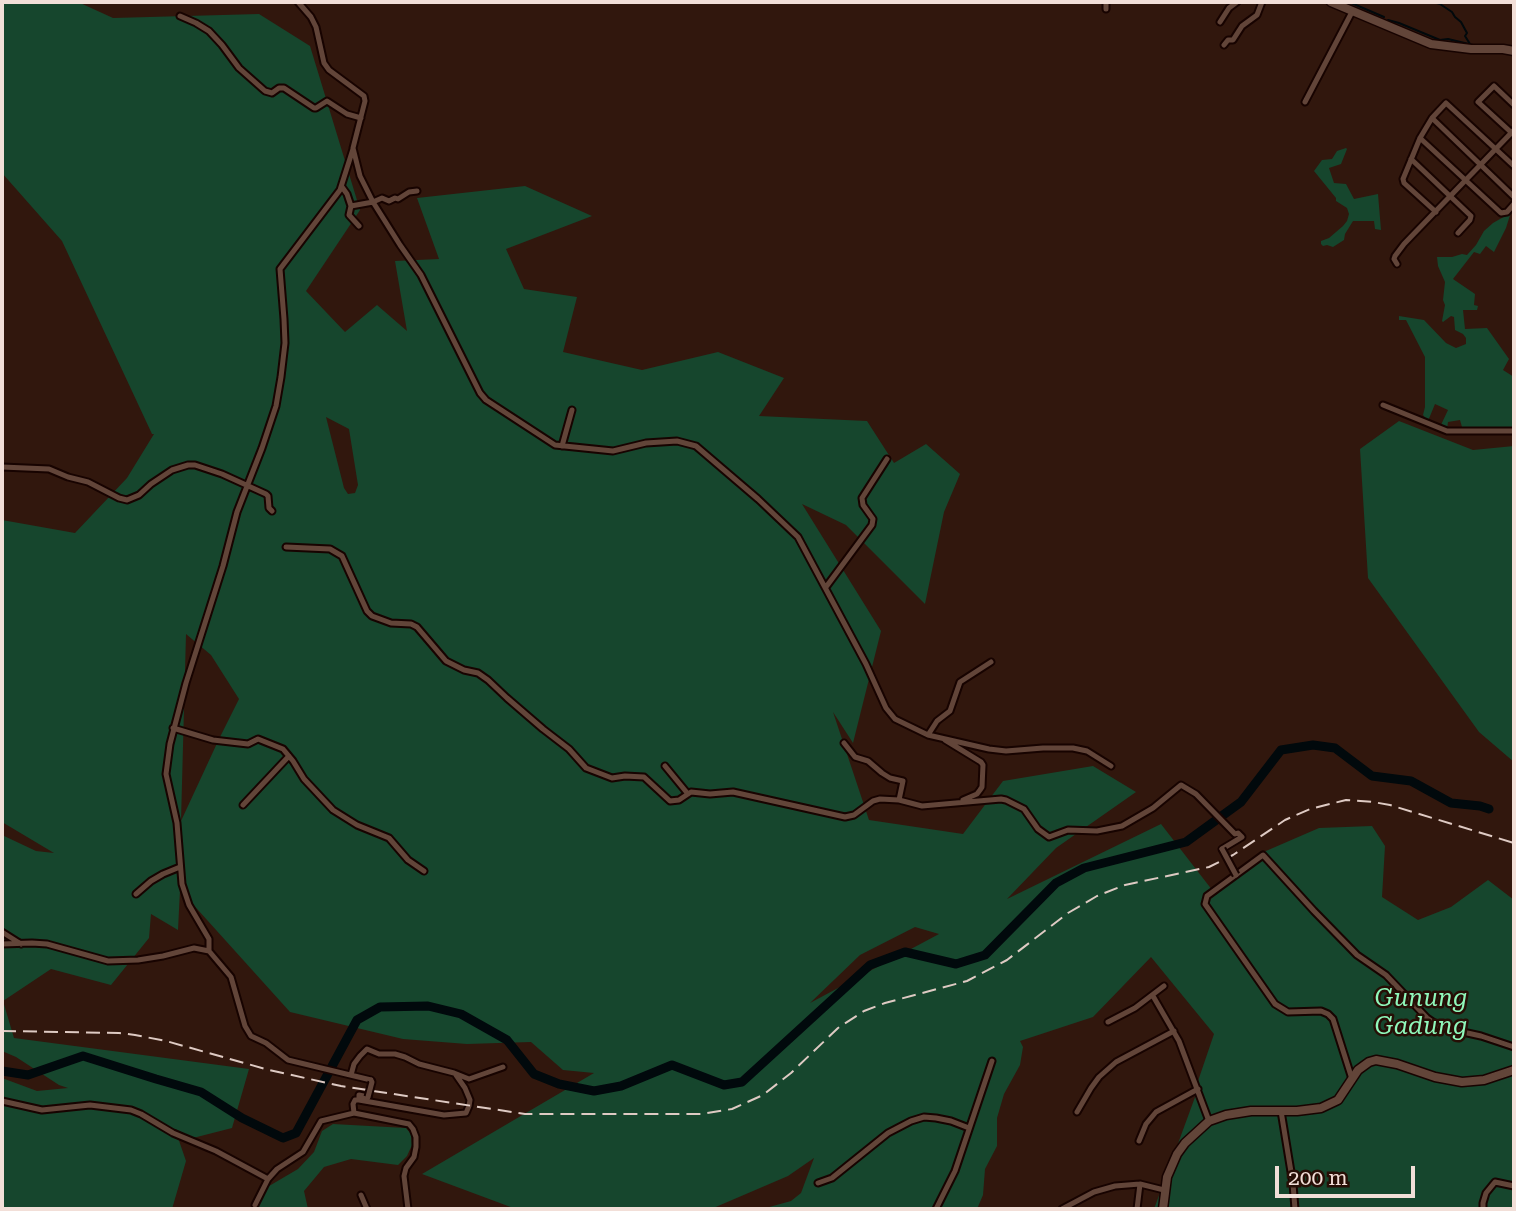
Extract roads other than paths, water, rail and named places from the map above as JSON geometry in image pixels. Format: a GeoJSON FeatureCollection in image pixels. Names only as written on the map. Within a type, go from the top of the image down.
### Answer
{"type":"FeatureCollection","features":[{"type":"Feature","properties":{"kind":"street"},"geometry":{"type":"LineString","coordinates":[[209,951],[206,932],[185,896],[180,867],[177,823],[166,774],[173,728],[237,513],[270,426],[280,387],[285,331],[281,266],[342,187],[365,101],[364,96],[329,70],[322,56],[313,21],[298,2]]}},
{"type":"Feature","properties":{"kind":"street"},"geometry":{"type":"LineString","coordinates":[[1220,22],[1229,8],[1237,2]]}},
{"type":"Feature","properties":{"kind":"street"},"geometry":{"type":"LineString","coordinates":[[1224,45],[1257,15],[1262,2]]}},
{"type":"Feature","properties":{"kind":"street"},"geometry":{"type":"LineString","coordinates":[[1331,2],[1431,44],[1514,51]]}},
{"type":"Feature","properties":{"kind":"street"},"geometry":{"type":"LineString","coordinates":[[1305,102],[1352,12]]}},
{"type":"Feature","properties":{"kind":"street"},"geometry":{"type":"LineString","coordinates":[[180,16],[209,31],[239,68],[265,92],[272,93],[284,88],[314,108],[327,101],[347,114],[361,118]]}},
{"type":"Feature","properties":{"kind":"street"},"geometry":{"type":"LineString","coordinates":[[1397,264],[1395,256],[1513,132],[1478,102],[1494,86],[1514,105]]}},
{"type":"Feature","properties":{"kind":"street"},"geometry":{"type":"LineString","coordinates":[[1436,212],[1403,179],[1420,138],[1432,118],[1448,103],[1514,166]]}},
{"type":"Feature","properties":{"kind":"street"},"geometry":{"type":"LineString","coordinates":[[1432,118],[1514,197]]}},
{"type":"Feature","properties":{"kind":"street"},"geometry":{"type":"LineString","coordinates":[[1420,138],[1501,213],[1507,212],[1514,204]]}},
{"type":"Feature","properties":{"kind":"street"},"geometry":{"type":"LineString","coordinates":[[354,148],[360,176],[373,202],[421,275],[484,398],[550,443],[562,446],[613,451],[646,443],[677,441],[696,446],[798,537],[889,713],[895,719],[928,735],[1000,751],[1043,748],[1087,751],[1111,766]]}},
{"type":"Feature","properties":{"kind":"street"},"geometry":{"type":"LineString","coordinates":[[1411,159],[1471,216],[1471,220],[1458,233]]}},
{"type":"Feature","properties":{"kind":"street"},"geometry":{"type":"LineString","coordinates":[[342,187],[351,206],[349,215],[359,226]]}},
{"type":"Feature","properties":{"kind":"street"},"geometry":{"type":"LineString","coordinates":[[351,206],[382,198],[389,201],[398,199],[409,192],[417,191]]}},
{"type":"Feature","properties":{"kind":"street"},"geometry":{"type":"LineString","coordinates":[[1383,405],[1447,431],[1514,432]]}},
{"type":"Feature","properties":{"kind":"street"},"geometry":{"type":"LineString","coordinates":[[562,446],[572,410]]}},
{"type":"Feature","properties":{"kind":"street"},"geometry":{"type":"LineString","coordinates":[[826,587],[874,522],[863,505],[862,498],[887,459]]}},
{"type":"Feature","properties":{"kind":"street"},"geometry":{"type":"LineString","coordinates":[[2,467],[49,469],[88,482],[127,500],[139,495],[150,484],[172,470],[187,464],[200,466],[266,494],[272,511]]}},
{"type":"Feature","properties":{"kind":"street"},"geometry":{"type":"LineString","coordinates":[[286,547],[330,549],[342,556],[367,611],[372,616],[391,623],[411,624],[417,628],[446,661],[464,670],[478,673],[488,680],[569,749],[586,768],[612,778],[644,777],[670,801],[679,800],[691,792],[733,792],[845,817],[854,815],[876,800],[884,798],[922,806],[1006,800],[1024,809],[1038,829],[1049,837],[1068,830],[1097,831],[1122,825],[1153,808],[1181,785],[1196,794],[1234,834],[1238,833],[1242,837],[1222,849],[1236,875]]}},
{"type":"Feature","properties":{"kind":"street"},"geometry":{"type":"LineString","coordinates":[[928,735],[937,721],[950,711],[960,682],[991,662]]}},
{"type":"Feature","properties":{"kind":"street"},"geometry":{"type":"LineString","coordinates":[[173,728],[212,740],[248,744],[258,739],[283,749],[304,779],[333,810],[358,825],[389,838],[408,860],[424,871]]}},
{"type":"Feature","properties":{"kind":"street"},"geometry":{"type":"LineString","coordinates":[[942,739],[965,751],[982,765],[980,790],[958,802]]}},
{"type":"Feature","properties":{"kind":"street"},"geometry":{"type":"LineString","coordinates":[[844,743],[855,757],[868,761],[890,778],[903,781],[899,800]]}},
{"type":"Feature","properties":{"kind":"street"},"geometry":{"type":"LineString","coordinates":[[243,804],[289,757]]}},
{"type":"Feature","properties":{"kind":"street"},"geometry":{"type":"LineString","coordinates":[[665,766],[688,794]]}},
{"type":"Feature","properties":{"kind":"street"},"geometry":{"type":"LineString","coordinates":[[1352,1079],[1333,1019],[1321,1011],[1288,1012],[1275,1004],[1205,904],[1207,896],[1263,855],[1357,955],[1386,975],[1427,1018],[1440,1027],[1514,1047]]}},
{"type":"Feature","properties":{"kind":"street"},"geometry":{"type":"LineString","coordinates":[[136,894],[151,881],[180,867]]}},
{"type":"Feature","properties":{"kind":"street"},"geometry":{"type":"LineString","coordinates":[[2,932],[21,944]]}},
{"type":"Feature","properties":{"kind":"street"},"geometry":{"type":"LineString","coordinates":[[2,944],[32,943],[53,946],[108,961],[138,960],[194,948],[209,951],[231,977],[245,1026],[251,1036],[266,1043],[286,1059],[371,1080],[368,1097],[359,1095],[359,1100]]}},
{"type":"Feature","properties":{"kind":"street"},"geometry":{"type":"LineString","coordinates":[[1108,1022],[1125,1015],[1164,986]]}},
{"type":"Feature","properties":{"kind":"street"},"geometry":{"type":"LineString","coordinates":[[1153,996],[1174,1031],[1209,1121]]}},
{"type":"Feature","properties":{"kind":"street"},"geometry":{"type":"LineString","coordinates":[[1077,1112],[1091,1088],[1107,1069],[1124,1056],[1174,1031]]}},
{"type":"Feature","properties":{"kind":"street"},"geometry":{"type":"LineString","coordinates":[[349,1075],[367,1049],[379,1054],[395,1054],[469,1079],[503,1067]]}},
{"type":"Feature","properties":{"kind":"street"},"geometry":{"type":"LineString","coordinates":[[1163,1209],[1167,1177],[1177,1154],[1209,1121],[1251,1111],[1321,1108],[1341,1096],[1365,1064],[1376,1060],[1462,1082],[1484,1080],[1514,1070]]}},
{"type":"Feature","properties":{"kind":"street"},"geometry":{"type":"LineString","coordinates":[[936,1209],[956,1171],[992,1061]]}},
{"type":"Feature","properties":{"kind":"street"},"geometry":{"type":"LineString","coordinates":[[354,1113],[353,1104],[355,1100],[359,1100],[444,1115],[466,1113],[470,1100],[454,1073]]}},
{"type":"Feature","properties":{"kind":"street"},"geometry":{"type":"LineString","coordinates":[[1139,1141],[1146,1124],[1156,1112],[1198,1089]]}},
{"type":"Feature","properties":{"kind":"street"},"geometry":{"type":"LineString","coordinates":[[2,1101],[42,1110],[95,1105],[131,1110],[268,1179]]}},
{"type":"Feature","properties":{"kind":"street"},"geometry":{"type":"LineString","coordinates":[[1281,1111],[1295,1209]]}},
{"type":"Feature","properties":{"kind":"street"},"geometry":{"type":"LineString","coordinates":[[255,1205],[268,1179],[277,1169],[303,1152],[321,1121],[354,1113],[409,1125],[413,1129],[416,1137],[415,1153],[404,1176],[408,1209]]}},
{"type":"Feature","properties":{"kind":"street"},"geometry":{"type":"LineString","coordinates":[[818,1183],[832,1178],[888,1133],[911,1121],[936,1118],[969,1128]]}},
{"type":"Feature","properties":{"kind":"street"},"geometry":{"type":"LineString","coordinates":[[1483,1209],[1484,1196],[1495,1182],[1514,1186]]}},
{"type":"Feature","properties":{"kind":"street"},"geometry":{"type":"LineString","coordinates":[[1062,1209],[1104,1188],[1140,1184],[1164,1190]]}},
{"type":"Feature","properties":{"kind":"street"},"geometry":{"type":"LineString","coordinates":[[1137,1209],[1140,1184]]}},
{"type":"Feature","properties":{"kind":"street"},"geometry":{"type":"LineString","coordinates":[[361,1195],[367,1209]]}},
{"type":"Feature","properties":{"kind":"waterway"},"geometry":{"type":"LineString","coordinates":[[1349,2],[1384,17]]}},
{"type":"Feature","properties":{"kind":"waterway"},"geometry":{"type":"LineString","coordinates":[[1433,2],[1452,12],[1461,22],[1470,44]]}},
{"type":"Feature","properties":{"kind":"waterway"},"geometry":{"type":"LineString","coordinates":[[1388,20],[1440,40],[1448,39],[1473,45]]}},
{"type":"Feature","properties":{"kind":"waterway"},"geometry":{"type":"LineString","coordinates":[[2,1071],[28,1075],[83,1056],[201,1092],[242,1118],[283,1138],[296,1133],[357,1020],[380,1007],[428,1006],[461,1014],[507,1040],[534,1074],[559,1084],[594,1091],[621,1086],[672,1065],[724,1085],[742,1082],[870,965],[905,952],[956,964],[985,955],[1056,883],[1084,868],[1186,842],[1241,802],[1281,750],[1313,745],[1335,748],[1372,776],[1411,781],[1451,803],[1489,809]]}},
{"type":"Feature","properties":{"kind":"railway"},"geometry":{"type":"LineString","coordinates":[[2,1031],[135,1035],[341,1086],[525,1114],[701,1114],[732,1109],[763,1095],[791,1073],[838,1028],[864,1011],[967,981],[1007,960],[1068,913],[1097,896],[1125,885],[1209,867],[1233,855],[1285,820],[1310,809],[1346,800],[1373,802],[1514,843]]}},
{"type":"Feature","properties":{"kind":"park label","name":"Gunung Gadung"},"geometry":{"type":"Point","coordinates":[1421,1013]}}]}
